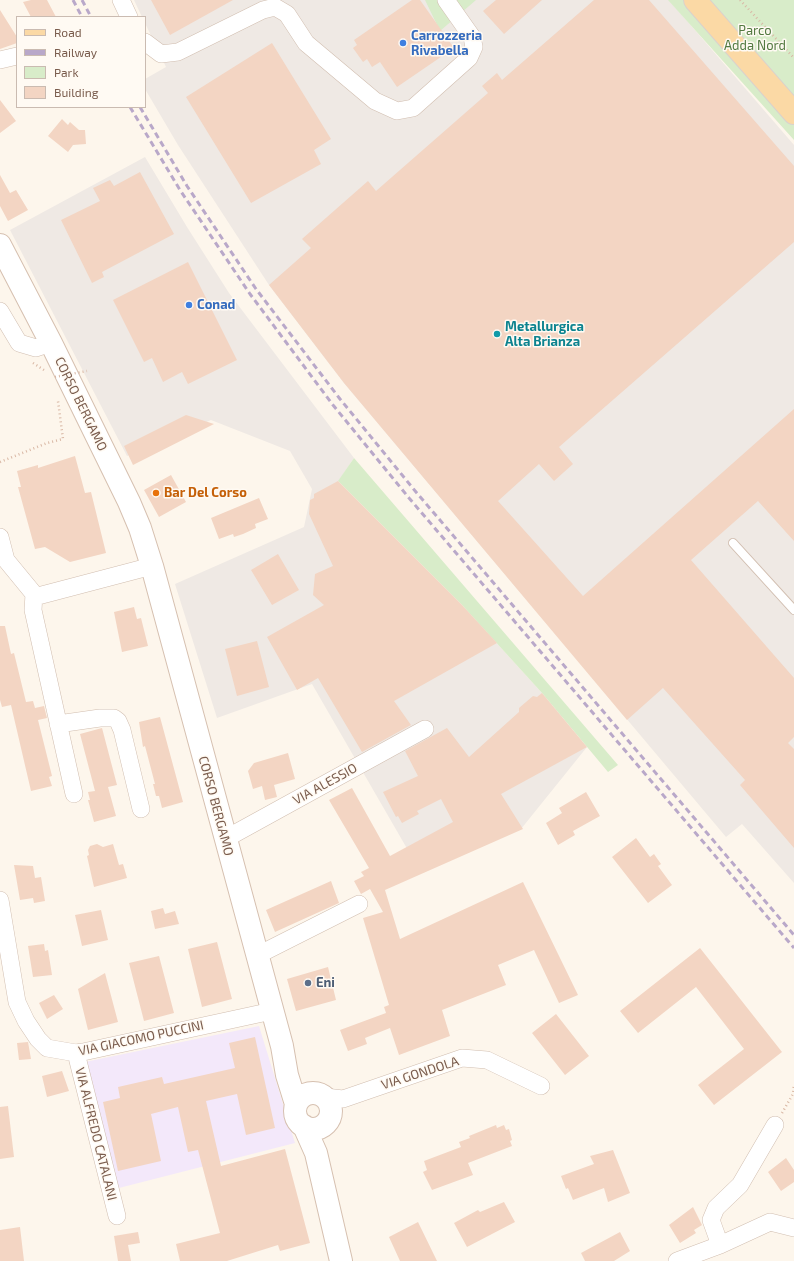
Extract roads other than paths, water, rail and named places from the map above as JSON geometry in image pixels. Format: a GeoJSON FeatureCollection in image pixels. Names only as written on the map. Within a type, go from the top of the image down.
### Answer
{"type":"FeatureCollection","features":[{"type":"Feature","properties":{"kind":"main road"},"geometry":{"type":"LineString","coordinates":[[695,0],[794,113]]}},
{"type":"Feature","properties":{"kind":"main road","name":"CORSO BERGAMO"},"geometry":{"type":"LineString","coordinates":[[0,245],[51,343],[129,502],[152,566],[256,956],[282,1046],[300,1082],[322,1105]]}},
{"type":"Feature","properties":{"kind":"main road"},"geometry":{"type":"LineString","coordinates":[[322,1105],[296,1117],[304,1126],[316,1153],[341,1261]]}},
{"type":"Feature","properties":{"kind":"main road"},"geometry":{"type":"LineString","coordinates":[[316,1153],[322,1105]]}},
{"type":"Feature","properties":{"kind":"street"},"geometry":{"type":"LineString","coordinates":[[121,0],[129,16]]}},
{"type":"Feature","properties":{"kind":"street"},"geometry":{"type":"LineString","coordinates":[[146,43],[161,54],[178,52],[263,10],[275,7],[287,14],[306,43],[375,102],[397,111],[413,108],[469,58],[474,47],[472,37],[446,0]]}},
{"type":"Feature","properties":{"kind":"street"},"geometry":{"type":"LineString","coordinates":[[0,60],[16,56]]}},
{"type":"Feature","properties":{"kind":"street"},"geometry":{"type":"LineString","coordinates":[[0,311],[19,343],[36,348],[51,343]]}},
{"type":"Feature","properties":{"kind":"street"},"geometry":{"type":"LineString","coordinates":[[0,537],[6,560],[34,594],[38,596],[152,566]]}},
{"type":"Feature","properties":{"kind":"street"},"geometry":{"type":"LineString","coordinates":[[34,594],[34,610],[74,794]]}},
{"type":"Feature","properties":{"kind":"street"},"geometry":{"type":"LineString","coordinates":[[58,724],[100,718],[114,718],[118,721],[122,730],[142,809]]}},
{"type":"Feature","properties":{"kind":"street","name":"VIA ALESSIO"},"geometry":{"type":"LineString","coordinates":[[225,839],[425,728]]}},
{"type":"Feature","properties":{"kind":"street","name":"VIA GIACOMO PUCCINI"},"geometry":{"type":"LineString","coordinates":[[0,900],[17,1002],[26,1021],[38,1039],[47,1048],[76,1053],[272,1011]]}},
{"type":"Feature","properties":{"kind":"street"},"geometry":{"type":"LineString","coordinates":[[256,956],[359,904]]}},
{"type":"Feature","properties":{"kind":"street","name":"VIA ALFREDO CATALANI"},"geometry":{"type":"LineString","coordinates":[[76,1053],[117,1216]]}},
{"type":"Feature","properties":{"kind":"street","name":"VIA GONDOLA"},"geometry":{"type":"LineString","coordinates":[[322,1105],[462,1058],[487,1060],[541,1086]]}},
{"type":"Feature","properties":{"kind":"street"},"geometry":{"type":"LineString","coordinates":[[720,1245],[711,1220],[716,1208],[740,1185],[775,1125]]}},
{"type":"Feature","properties":{"kind":"street"},"geometry":{"type":"LineString","coordinates":[[677,1261],[720,1245],[770,1222],[794,1228]]}},
{"type":"Feature","properties":{"kind":"lane"},"geometry":{"type":"LineString","coordinates":[[733,543],[794,610]]}},
{"type":"Feature","properties":{"kind":"railway"},"geometry":{"type":"LineString","coordinates":[[73,0],[81,16]]}},
{"type":"Feature","properties":{"kind":"railway"},"geometry":{"type":"LineString","coordinates":[[82,0],[90,16]]}},
{"type":"Feature","properties":{"kind":"railway"},"geometry":{"type":"LineString","coordinates":[[131,108],[180,190],[250,294],[333,405],[409,498],[794,948]]}},
{"type":"Feature","properties":{"kind":"railway"},"geometry":{"type":"LineString","coordinates":[[141,108],[187,186],[256,289],[340,399],[416,492],[794,935]]}},
{"type":"Feature","properties":{"kind":"place","name":"Carrozzeria Rivabella"},"geometry":{"type":"Point","coordinates":[403,43]}},
{"type":"Feature","properties":{"kind":"place","name":"Conad"},"geometry":{"type":"Point","coordinates":[189,305]}},
{"type":"Feature","properties":{"kind":"place","name":"Metallurgica Alta Brianza"},"geometry":{"type":"Point","coordinates":[497,334]}},
{"type":"Feature","properties":{"kind":"place","name":"Bar Del Corso"},"geometry":{"type":"Point","coordinates":[156,493]}},
{"type":"Feature","properties":{"kind":"place","name":"Eni"},"geometry":{"type":"Point","coordinates":[308,983]}},
{"type":"Feature","properties":{"kind":"park label","name":"Parco Adda Nord"},"geometry":{"type":"Point","coordinates":[755,38]}}]}
